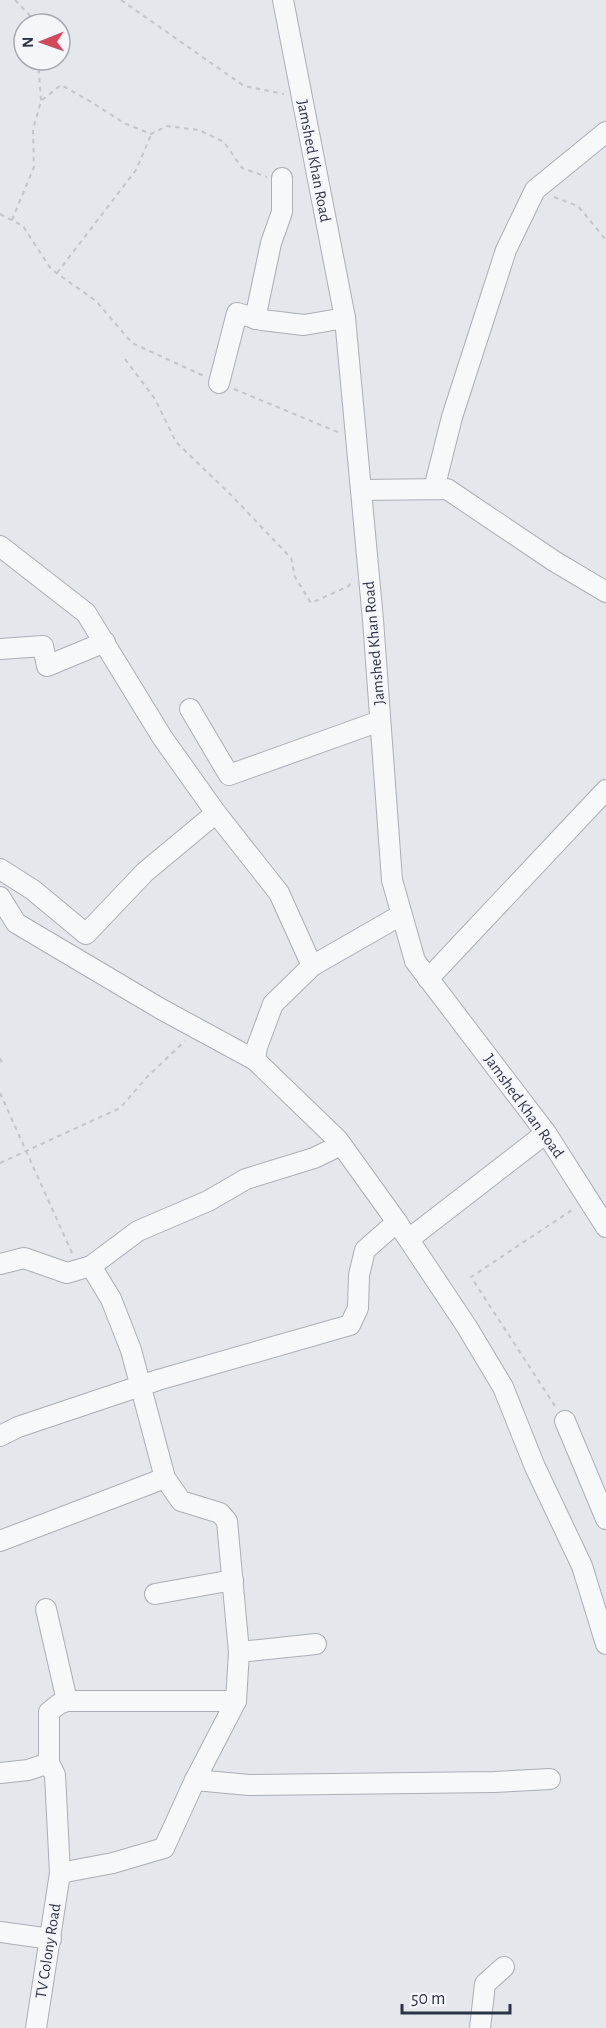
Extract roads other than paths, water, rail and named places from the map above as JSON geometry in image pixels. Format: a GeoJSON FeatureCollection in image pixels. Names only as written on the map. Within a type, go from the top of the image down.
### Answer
{"type":"FeatureCollection","features":[{"type":"Feature","properties":{"kind":"street","name":"Jamshed Khan Road"},"geometry":{"type":"LineString","coordinates":[[284,0],[345,318],[392,880],[401,915],[414,961],[546,1133],[606,1227]]}},
{"type":"Feature","properties":{"kind":"street"},"geometry":{"type":"LineString","coordinates":[[434,489],[452,417],[506,250],[535,190],[606,132]]}},
{"type":"Feature","properties":{"kind":"street"},"geometry":{"type":"LineString","coordinates":[[255,319],[271,243],[282,212],[282,178]]}},
{"type":"Feature","properties":{"kind":"street"},"geometry":{"type":"LineString","coordinates":[[219,383],[237,313],[255,319],[304,325],[345,318]]}},
{"type":"Feature","properties":{"kind":"street"},"geometry":{"type":"LineString","coordinates":[[361,490],[447,489],[554,561],[606,592]]}},
{"type":"Feature","properties":{"kind":"street"},"geometry":{"type":"LineString","coordinates":[[0,546],[86,613],[162,737],[216,813],[279,894],[312,966]]}},
{"type":"Feature","properties":{"kind":"street"},"geometry":{"type":"LineString","coordinates":[[0,649],[43,646],[47,666],[105,642]]}},
{"type":"Feature","properties":{"kind":"street"},"geometry":{"type":"LineString","coordinates":[[190,709],[229,775],[380,721]]}},
{"type":"Feature","properties":{"kind":"street"},"geometry":{"type":"LineString","coordinates":[[428,979],[606,790]]}},
{"type":"Feature","properties":{"kind":"street"},"geometry":{"type":"LineString","coordinates":[[0,870],[33,890],[86,934],[145,872],[216,813]]}},
{"type":"Feature","properties":{"kind":"street"},"geometry":{"type":"LineString","coordinates":[[0,897],[16,923],[255,1060],[341,1145],[398,1222],[467,1327],[503,1387],[534,1467],[582,1566],[606,1644]]}},
{"type":"Feature","properties":{"kind":"street"},"geometry":{"type":"LineString","coordinates":[[255,1060],[257,1047],[273,1004],[312,966],[401,915]]}},
{"type":"Feature","properties":{"kind":"street"},"geometry":{"type":"LineString","coordinates":[[409,1239],[546,1133]]}},
{"type":"Feature","properties":{"kind":"street"},"geometry":{"type":"LineString","coordinates":[[0,1264],[24,1258],[66,1273],[85,1267],[138,1231],[208,1201],[246,1179],[314,1158],[341,1145]]}},
{"type":"Feature","properties":{"kind":"street"},"geometry":{"type":"LineString","coordinates":[[0,1436],[18,1427],[214,1363],[350,1325],[358,1308],[359,1275],[365,1250],[398,1222]]}},
{"type":"Feature","properties":{"kind":"street"},"geometry":{"type":"LineString","coordinates":[[60,1873],[112,1863],[165,1848],[195,1780],[236,1701],[239,1652],[227,1521],[220,1513],[181,1502],[165,1478],[131,1350],[111,1299],[85,1267]]}},
{"type":"Feature","properties":{"kind":"street"},"geometry":{"type":"LineString","coordinates":[[565,1421],[606,1519]]}},
{"type":"Feature","properties":{"kind":"street"},"geometry":{"type":"LineString","coordinates":[[0,1541],[165,1478]]}},
{"type":"Feature","properties":{"kind":"street"},"geometry":{"type":"LineString","coordinates":[[154,1594],[233,1580]]}},
{"type":"Feature","properties":{"kind":"street"},"geometry":{"type":"LineString","coordinates":[[46,1609],[67,1701],[236,1701]]}},
{"type":"Feature","properties":{"kind":"street"},"geometry":{"type":"LineString","coordinates":[[239,1652],[316,1644]]}},
{"type":"Feature","properties":{"kind":"street","name":"TV Colony Road"},"geometry":{"type":"LineString","coordinates":[[36,2028],[60,1873],[55,1775],[50,1763],[49,1712],[67,1701]]}},
{"type":"Feature","properties":{"kind":"street"},"geometry":{"type":"LineString","coordinates":[[0,1773],[28,1770],[50,1763]]}},
{"type":"Feature","properties":{"kind":"street"},"geometry":{"type":"LineString","coordinates":[[195,1780],[249,1785],[494,1782],[550,1779]]}},
{"type":"Feature","properties":{"kind":"street"},"geometry":{"type":"LineString","coordinates":[[0,1932],[51,1939]]}},
{"type":"Feature","properties":{"kind":"street"},"geometry":{"type":"LineString","coordinates":[[480,2028],[485,1984],[504,1967]]}}]}
